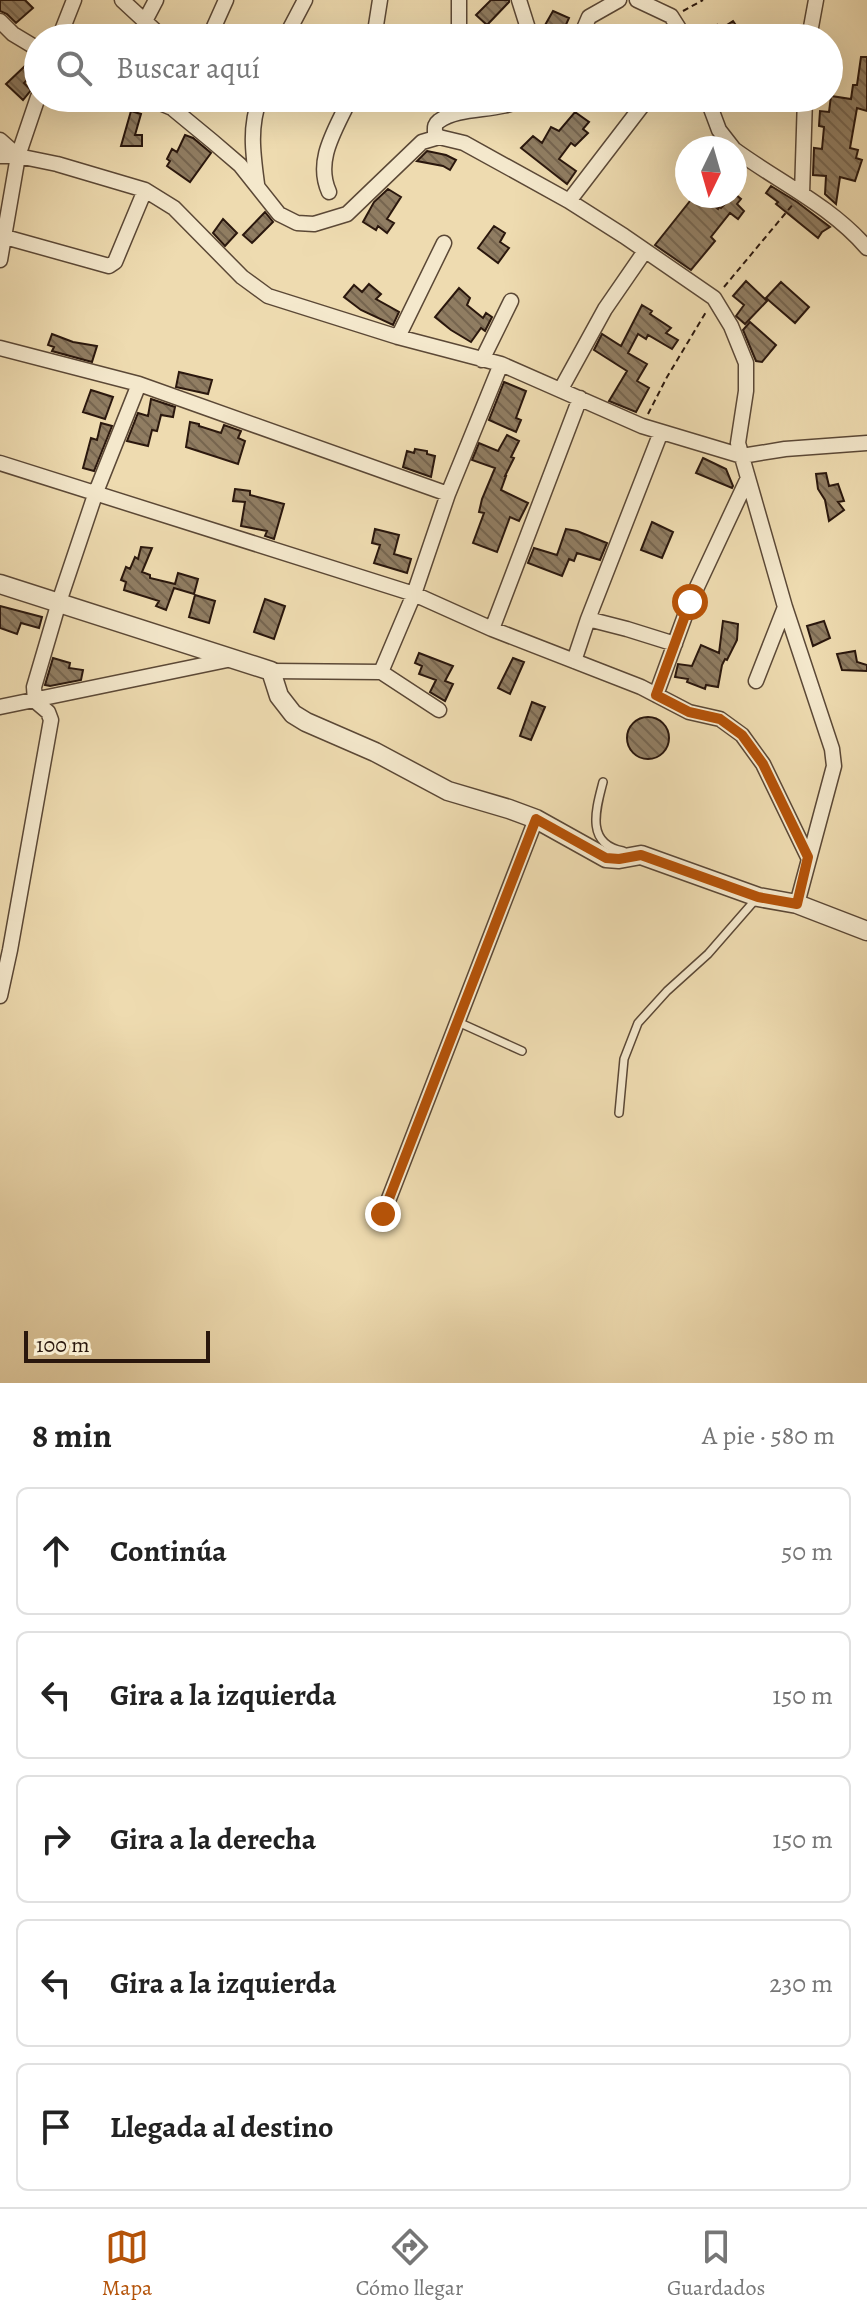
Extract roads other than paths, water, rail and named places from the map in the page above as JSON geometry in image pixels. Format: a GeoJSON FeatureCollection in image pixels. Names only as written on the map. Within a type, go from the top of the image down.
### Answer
{"type":"FeatureCollection","features":[{"type":"Feature","properties":{"kind":"street"},"geometry":{"type":"LineString","coordinates":[[65,24],[74,0]]}},
{"type":"Feature","properties":{"kind":"street"},"geometry":{"type":"LineString","coordinates":[[122,0],[148,24]]}},
{"type":"Feature","properties":{"kind":"street"},"geometry":{"type":"LineString","coordinates":[[145,21],[156,0]]}},
{"type":"Feature","properties":{"kind":"street"},"geometry":{"type":"LineString","coordinates":[[215,24],[226,0]]}},
{"type":"Feature","properties":{"kind":"street"},"geometry":{"type":"LineString","coordinates":[[292,24],[305,0]]}},
{"type":"Feature","properties":{"kind":"street"},"geometry":{"type":"LineString","coordinates":[[376,24],[380,0]]}},
{"type":"Feature","properties":{"kind":"street"},"geometry":{"type":"LineString","coordinates":[[459,0],[459,24]]}},
{"type":"Feature","properties":{"kind":"street"},"geometry":{"type":"LineString","coordinates":[[519,0],[527,24]]}},
{"type":"Feature","properties":{"kind":"street"},"geometry":{"type":"LineString","coordinates":[[586,24],[589,17],[619,0]]}},
{"type":"Feature","properties":{"kind":"street"},"geometry":{"type":"LineString","coordinates":[[637,0],[671,16],[676,24]]}},
{"type":"Feature","properties":{"kind":"street"},"geometry":{"type":"LineString","coordinates":[[812,24],[816,0]]}},
{"type":"Feature","properties":{"kind":"street"},"geometry":{"type":"LineString","coordinates":[[0,21],[24,41]]}},
{"type":"Feature","properties":{"kind":"street"},"geometry":{"type":"LineString","coordinates":[[0,257],[18,156],[33,112]]}},
{"type":"Feature","properties":{"kind":"street"},"geometry":{"type":"LineString","coordinates":[[184,112],[240,165],[279,214],[297,223],[314,224],[347,214],[422,142],[439,137],[464,143],[569,201],[714,298],[731,326],[746,363],[746,391],[738,443],[785,607],[832,749],[834,766],[797,904]]}},
{"type":"Feature","properties":{"kind":"street"},"geometry":{"type":"LineString","coordinates":[[255,112],[252,143],[257,185]]}},
{"type":"Feature","properties":{"kind":"street"},"geometry":{"type":"LineString","coordinates":[[329,192],[323,176],[325,154],[344,112]]}},
{"type":"Feature","properties":{"kind":"street"},"geometry":{"type":"LineString","coordinates":[[439,137],[435,133],[439,121],[471,112]]}},
{"type":"Feature","properties":{"kind":"street"},"geometry":{"type":"LineString","coordinates":[[569,201],[637,112]]}},
{"type":"Feature","properties":{"kind":"street"},"geometry":{"type":"LineString","coordinates":[[712,112],[724,136]]}},
{"type":"Feature","properties":{"kind":"street"},"geometry":{"type":"LineString","coordinates":[[802,194],[805,112]]}},
{"type":"Feature","properties":{"kind":"street"},"geometry":{"type":"LineString","coordinates":[[0,140],[18,156]]}},
{"type":"Feature","properties":{"kind":"street"},"geometry":{"type":"LineString","coordinates":[[0,156],[18,156],[57,164],[145,190],[174,208],[242,277],[268,296],[398,337],[501,364],[661,432],[742,456],[785,449],[867,443]]}},
{"type":"Feature","properties":{"kind":"street"},"geometry":{"type":"LineString","coordinates":[[747,158],[834,218],[867,248]]}},
{"type":"Feature","properties":{"kind":"street"},"geometry":{"type":"LineString","coordinates":[[5,237],[109,266],[115,262],[145,190]]}},
{"type":"Feature","properties":{"kind":"street"},"geometry":{"type":"LineString","coordinates":[[398,337],[444,243]]}},
{"type":"Feature","properties":{"kind":"street"},"geometry":{"type":"LineString","coordinates":[[561,389],[605,309],[645,251]]}},
{"type":"Feature","properties":{"kind":"street"},"geometry":{"type":"LineString","coordinates":[[482,360],[511,301]]}},
{"type":"Feature","properties":{"kind":"street"},"geometry":{"type":"LineString","coordinates":[[0,348],[139,384],[448,494]]}},
{"type":"Feature","properties":{"kind":"street"},"geometry":{"type":"LineString","coordinates":[[381,672],[414,594],[448,494],[501,364]]}},
{"type":"Feature","properties":{"kind":"street"},"geometry":{"type":"LineString","coordinates":[[0,996],[51,720],[48,712],[35,701],[34,687],[96,492],[139,384]]}},
{"type":"Feature","properties":{"kind":"street"},"geometry":{"type":"LineString","coordinates":[[492,629],[580,398]]}},
{"type":"Feature","properties":{"kind":"street"},"geometry":{"type":"LineString","coordinates":[[574,661],[661,432]]}},
{"type":"Feature","properties":{"kind":"street"},"geometry":{"type":"LineString","coordinates":[[0,463],[414,594],[492,629],[617,677],[689,712],[720,719],[742,735],[763,764],[808,857]]}},
{"type":"Feature","properties":{"kind":"street"},"geometry":{"type":"LineString","coordinates":[[656,695],[690,602],[748,478]]}},
{"type":"Feature","properties":{"kind":"street"},"geometry":{"type":"LineString","coordinates":[[0,584],[271,671],[381,672],[439,710]]}},
{"type":"Feature","properties":{"kind":"street"},"geometry":{"type":"LineString","coordinates":[[756,681],[785,607]]}},
{"type":"Feature","properties":{"kind":"street"},"geometry":{"type":"LineString","coordinates":[[588,619],[675,644]]}},
{"type":"Feature","properties":{"kind":"street"},"geometry":{"type":"LineString","coordinates":[[0,707],[232,659]]}},
{"type":"Feature","properties":{"kind":"street"},"geometry":{"type":"LineString","coordinates":[[271,671],[279,696],[293,714],[375,752],[448,791],[536,819],[606,858],[641,855],[758,897],[797,904],[867,931]]}},
{"type":"Feature","properties":{"kind":"street"},"geometry":{"type":"LineString","coordinates":[[383,1214],[536,819]]}},
{"type":"Feature","properties":{"kind":"lane"},"geometry":{"type":"LineString","coordinates":[[603,782],[595,816],[599,838],[611,849],[641,855]]}},
{"type":"Feature","properties":{"kind":"lane"},"geometry":{"type":"LineString","coordinates":[[619,1113],[624,1059],[638,1023],[667,991],[708,954],[758,897]]}},
{"type":"Feature","properties":{"kind":"lane"},"geometry":{"type":"LineString","coordinates":[[458,1022],[522,1051]]}}]}
